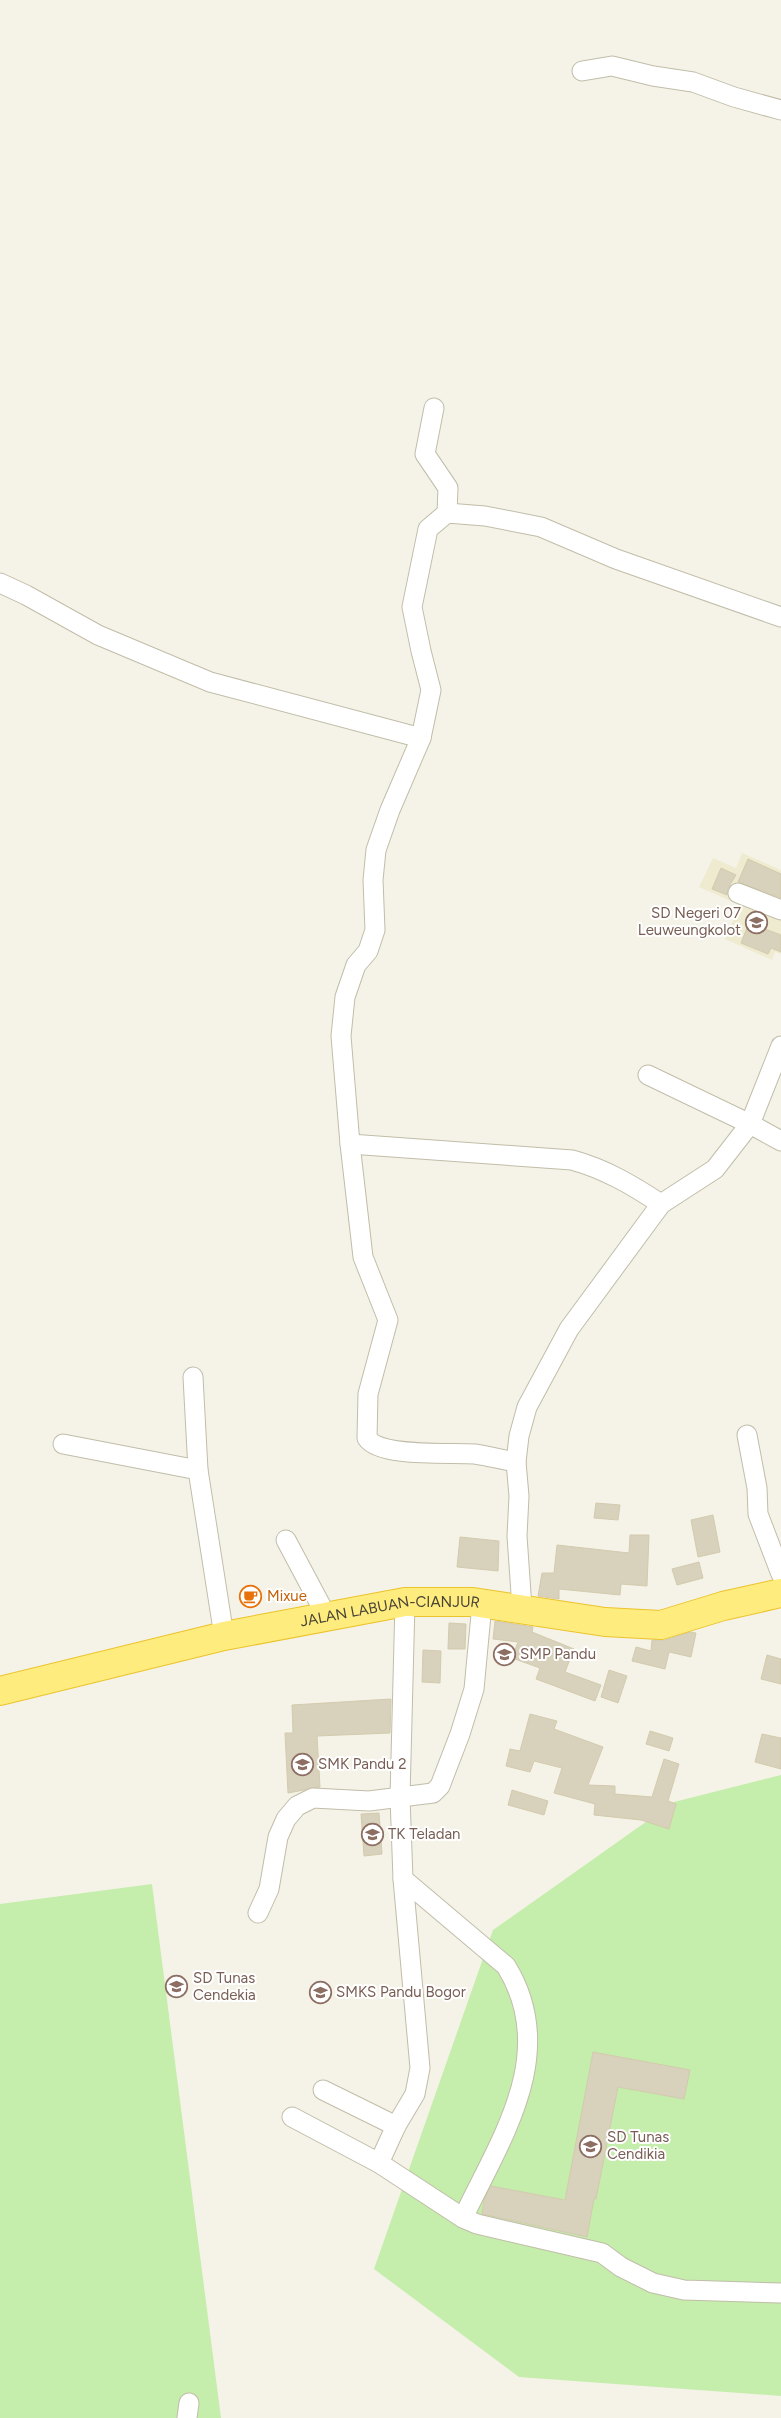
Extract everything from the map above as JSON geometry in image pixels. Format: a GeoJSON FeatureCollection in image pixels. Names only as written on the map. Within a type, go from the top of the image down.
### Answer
{"type":"FeatureCollection","features":[{"type":"Feature","properties":{"kind":"highway","name":"JALAN LABUAN-CIANJUR"},"geometry":{"type":"LineString","coordinates":[[0,1691],[224,1636],[405,1602],[456,1601],[522,1608],[606,1622],[661,1625],[722,1606],[781,1593]]}},
{"type":"Feature","properties":{"kind":"street"},"geometry":{"type":"LineString","coordinates":[[582,71],[612,66],[653,76],[692,82],[734,97],[781,110]]}},
{"type":"Feature","properties":{"kind":"street"},"geometry":{"type":"LineString","coordinates":[[434,408],[425,454],[448,488],[447,513]]}},
{"type":"Feature","properties":{"kind":"street"},"geometry":{"type":"LineString","coordinates":[[516,1462],[474,1454],[414,1453],[375,1445],[367,1438],[368,1394],[388,1320],[363,1257],[350,1144],[341,1036],[345,997],[356,965],[368,951],[375,930],[373,880],[376,850],[390,810],[420,738],[431,690],[412,607],[428,529],[447,513],[485,516],[541,527],[616,559],[781,617]]}},
{"type":"Feature","properties":{"kind":"street"},"geometry":{"type":"LineString","coordinates":[[0,583],[26,595],[98,635],[210,682],[420,738]]}},
{"type":"Feature","properties":{"kind":"street"},"geometry":{"type":"LineString","coordinates":[[738,893],[781,910]]}},
{"type":"Feature","properties":{"kind":"street"},"geometry":{"type":"LineString","coordinates":[[522,1608],[517,1536],[519,1496],[516,1462],[519,1436],[527,1407],[569,1329],[661,1204],[715,1169],[750,1124],[781,1046]]}},
{"type":"Feature","properties":{"kind":"street"},"geometry":{"type":"LineString","coordinates":[[648,1074],[781,1141]]}},
{"type":"Feature","properties":{"kind":"street"},"geometry":{"type":"LineString","coordinates":[[350,1144],[572,1160],[592,1165],[618,1176],[661,1204]]}},
{"type":"Feature","properties":{"kind":"street"},"geometry":{"type":"LineString","coordinates":[[192,1377],[198,1470],[224,1636]]}},
{"type":"Feature","properties":{"kind":"street"},"geometry":{"type":"LineString","coordinates":[[747,1436],[757,1488],[758,1514],[781,1574]]}},
{"type":"Feature","properties":{"kind":"street"},"geometry":{"type":"LineString","coordinates":[[63,1444],[198,1470]]}},
{"type":"Feature","properties":{"kind":"street"},"geometry":{"type":"LineString","coordinates":[[286,1540],[327,1617]]}},
{"type":"Feature","properties":{"kind":"street"},"geometry":{"type":"LineString","coordinates":[[379,2163],[396,2126],[415,2094],[420,2068],[403,1879],[400,1797],[405,1602]]}},
{"type":"Feature","properties":{"kind":"street"},"geometry":{"type":"LineString","coordinates":[[258,1913],[269,1889],[278,1837],[286,1819],[298,1806],[313,1798],[368,1801],[433,1793],[440,1786],[460,1734],[474,1689],[482,1604]]}},
{"type":"Feature","properties":{"kind":"street"},"geometry":{"type":"LineString","coordinates":[[403,1879],[506,1966],[516,1982],[527,2018],[528,2057],[517,2102],[463,2218]]}},
{"type":"Feature","properties":{"kind":"street"},"geometry":{"type":"LineString","coordinates":[[323,2090],[396,2126]]}},
{"type":"Feature","properties":{"kind":"street"},"geometry":{"type":"LineString","coordinates":[[292,2117],[379,2163],[463,2218],[501,2231],[602,2253],[621,2266],[653,2283],[684,2290],[781,2293]]}},
{"type":"Feature","properties":{"kind":"shaded area","name":"SD Negeri 07 Leuweungkolot"},"geometry":{"type":"Polygon","coordinates":[[[742,853],[781,870],[781,954],[775,952],[772,960],[725,939],[740,905],[699,887],[713,858],[736,868],[742,853]]]}},
{"type":"Feature","properties":{"kind":"green space"},"geometry":{"type":"Polygon","coordinates":[[[781,1775],[781,2396],[519,2377],[374,2269],[493,1930],[674,1802],[781,1775]]]}},
{"type":"Feature","properties":{"kind":"green space"},"geometry":{"type":"Polygon","coordinates":[[[152,1884],[221,2418],[0,2418],[0,1904],[152,1884]]]}},
{"type":"Feature","properties":{"kind":"building"},"geometry":{"type":"Polygon","coordinates":[[[748,859],[781,874],[781,898],[738,882],[748,859]]]}},
{"type":"Feature","properties":{"kind":"building"},"geometry":{"type":"Polygon","coordinates":[[[721,868],[736,875],[728,888],[727,895],[712,889],[721,868]]]}},
{"type":"Feature","properties":{"kind":"building"},"geometry":{"type":"Polygon","coordinates":[[[749,923],[781,935],[781,952],[771,948],[768,954],[741,943],[749,923]]]}},
{"type":"Feature","properties":{"kind":"building"},"geometry":{"type":"Polygon","coordinates":[[[596,1503],[620,1505],[618,1520],[594,1518],[596,1503]]]}},
{"type":"Feature","properties":{"kind":"building"},"geometry":{"type":"Polygon","coordinates":[[[713,1515],[720,1552],[698,1557],[691,1520],[713,1515]]]}},
{"type":"Feature","properties":{"kind":"building"},"geometry":{"type":"Polygon","coordinates":[[[630,1535],[649,1535],[647,1586],[621,1584],[620,1595],[559,1589],[559,1599],[538,1596],[542,1573],[554,1573],[557,1545],[629,1553],[630,1535]]]}},
{"type":"Feature","properties":{"kind":"building"},"geometry":{"type":"Polygon","coordinates":[[[460,1537],[499,1541],[498,1571],[457,1567],[460,1537]]]}},
{"type":"Feature","properties":{"kind":"building"},"geometry":{"type":"Polygon","coordinates":[[[699,1562],[703,1578],[677,1585],[672,1569],[699,1562]]]}},
{"type":"Feature","properties":{"kind":"building"},"geometry":{"type":"Polygon","coordinates":[[[495,1621],[533,1627],[532,1632],[574,1649],[565,1672],[601,1685],[595,1701],[536,1679],[540,1668],[512,1658],[518,1642],[493,1639],[495,1621]]]}},
{"type":"Feature","properties":{"kind":"building"},"geometry":{"type":"Polygon","coordinates":[[[449,1623],[466,1624],[465,1649],[448,1649],[449,1623]]]}},
{"type":"Feature","properties":{"kind":"building"},"geometry":{"type":"Polygon","coordinates":[[[690,1632],[696,1633],[691,1657],[669,1652],[665,1669],[632,1661],[636,1647],[651,1651],[652,1640],[665,1640],[690,1632]]]}},
{"type":"Feature","properties":{"kind":"building"},"geometry":{"type":"Polygon","coordinates":[[[423,1650],[441,1651],[440,1683],[422,1682],[423,1650]]]}},
{"type":"Feature","properties":{"kind":"building"},"geometry":{"type":"Polygon","coordinates":[[[767,1655],[781,1659],[781,1684],[761,1679],[767,1655]]]}},
{"type":"Feature","properties":{"kind":"building"},"geometry":{"type":"Polygon","coordinates":[[[609,1670],[627,1676],[618,1703],[601,1697],[609,1670]]]}},
{"type":"Feature","properties":{"kind":"building","name":"SMK Pandu 2"},"geometry":{"type":"Polygon","coordinates":[[[391,1699],[390,1733],[317,1736],[320,1787],[288,1793],[285,1733],[293,1733],[292,1705],[391,1699]]]}},
{"type":"Feature","properties":{"kind":"building"},"geometry":{"type":"Polygon","coordinates":[[[530,1714],[557,1721],[554,1729],[603,1747],[588,1785],[615,1786],[615,1794],[652,1797],[664,1759],[679,1764],[668,1801],[676,1804],[669,1829],[641,1820],[594,1815],[595,1804],[554,1793],[562,1768],[534,1761],[530,1772],[506,1766],[510,1749],[520,1751],[530,1714]]]}},
{"type":"Feature","properties":{"kind":"building"},"geometry":{"type":"Polygon","coordinates":[[[650,1731],[673,1738],[669,1751],[646,1744],[650,1731]]]}},
{"type":"Feature","properties":{"kind":"building"},"geometry":{"type":"Polygon","coordinates":[[[762,1734],[781,1738],[781,1769],[755,1762],[762,1734]]]}},
{"type":"Feature","properties":{"kind":"building"},"geometry":{"type":"Polygon","coordinates":[[[512,1790],[548,1801],[544,1815],[508,1805],[512,1790]]]}},
{"type":"Feature","properties":{"kind":"building","name":"TK Teladan"},"geometry":{"type":"Polygon","coordinates":[[[379,1813],[382,1854],[364,1856],[361,1814],[379,1813]]]}},
{"type":"Feature","properties":{"kind":"building","name":"SD Tunas Cendikia"},"geometry":{"type":"Polygon","coordinates":[[[593,2052],[690,2070],[684,2099],[618,2087],[587,2237],[482,2214],[484,2200],[491,2186],[565,2200],[593,2052]]]}},
{"type":"Feature","properties":{"kind":"place","name":"SD Negeri 07 Leuweungkolot"},"geometry":{"type":"Point","coordinates":[757,922]}},
{"type":"Feature","properties":{"kind":"place","name":"Mixue"},"geometry":{"type":"Point","coordinates":[251,1596]}},
{"type":"Feature","properties":{"kind":"place","name":"SMP Pandu"},"geometry":{"type":"Point","coordinates":[504,1654]}},
{"type":"Feature","properties":{"kind":"place","name":"SMK Pandu 2"},"geometry":{"type":"Point","coordinates":[302,1764]}},
{"type":"Feature","properties":{"kind":"place","name":"TK Teladan"},"geometry":{"type":"Point","coordinates":[372,1834]}},
{"type":"Feature","properties":{"kind":"place","name":"SD Tunas Cendekia"},"geometry":{"type":"Point","coordinates":[177,1987]}},
{"type":"Feature","properties":{"kind":"place","name":"SMKS Pandu Bogor"},"geometry":{"type":"Point","coordinates":[320,1992]}},
{"type":"Feature","properties":{"kind":"place","name":"SD Tunas Cendikia"},"geometry":{"type":"Point","coordinates":[591,2146]}}]}
